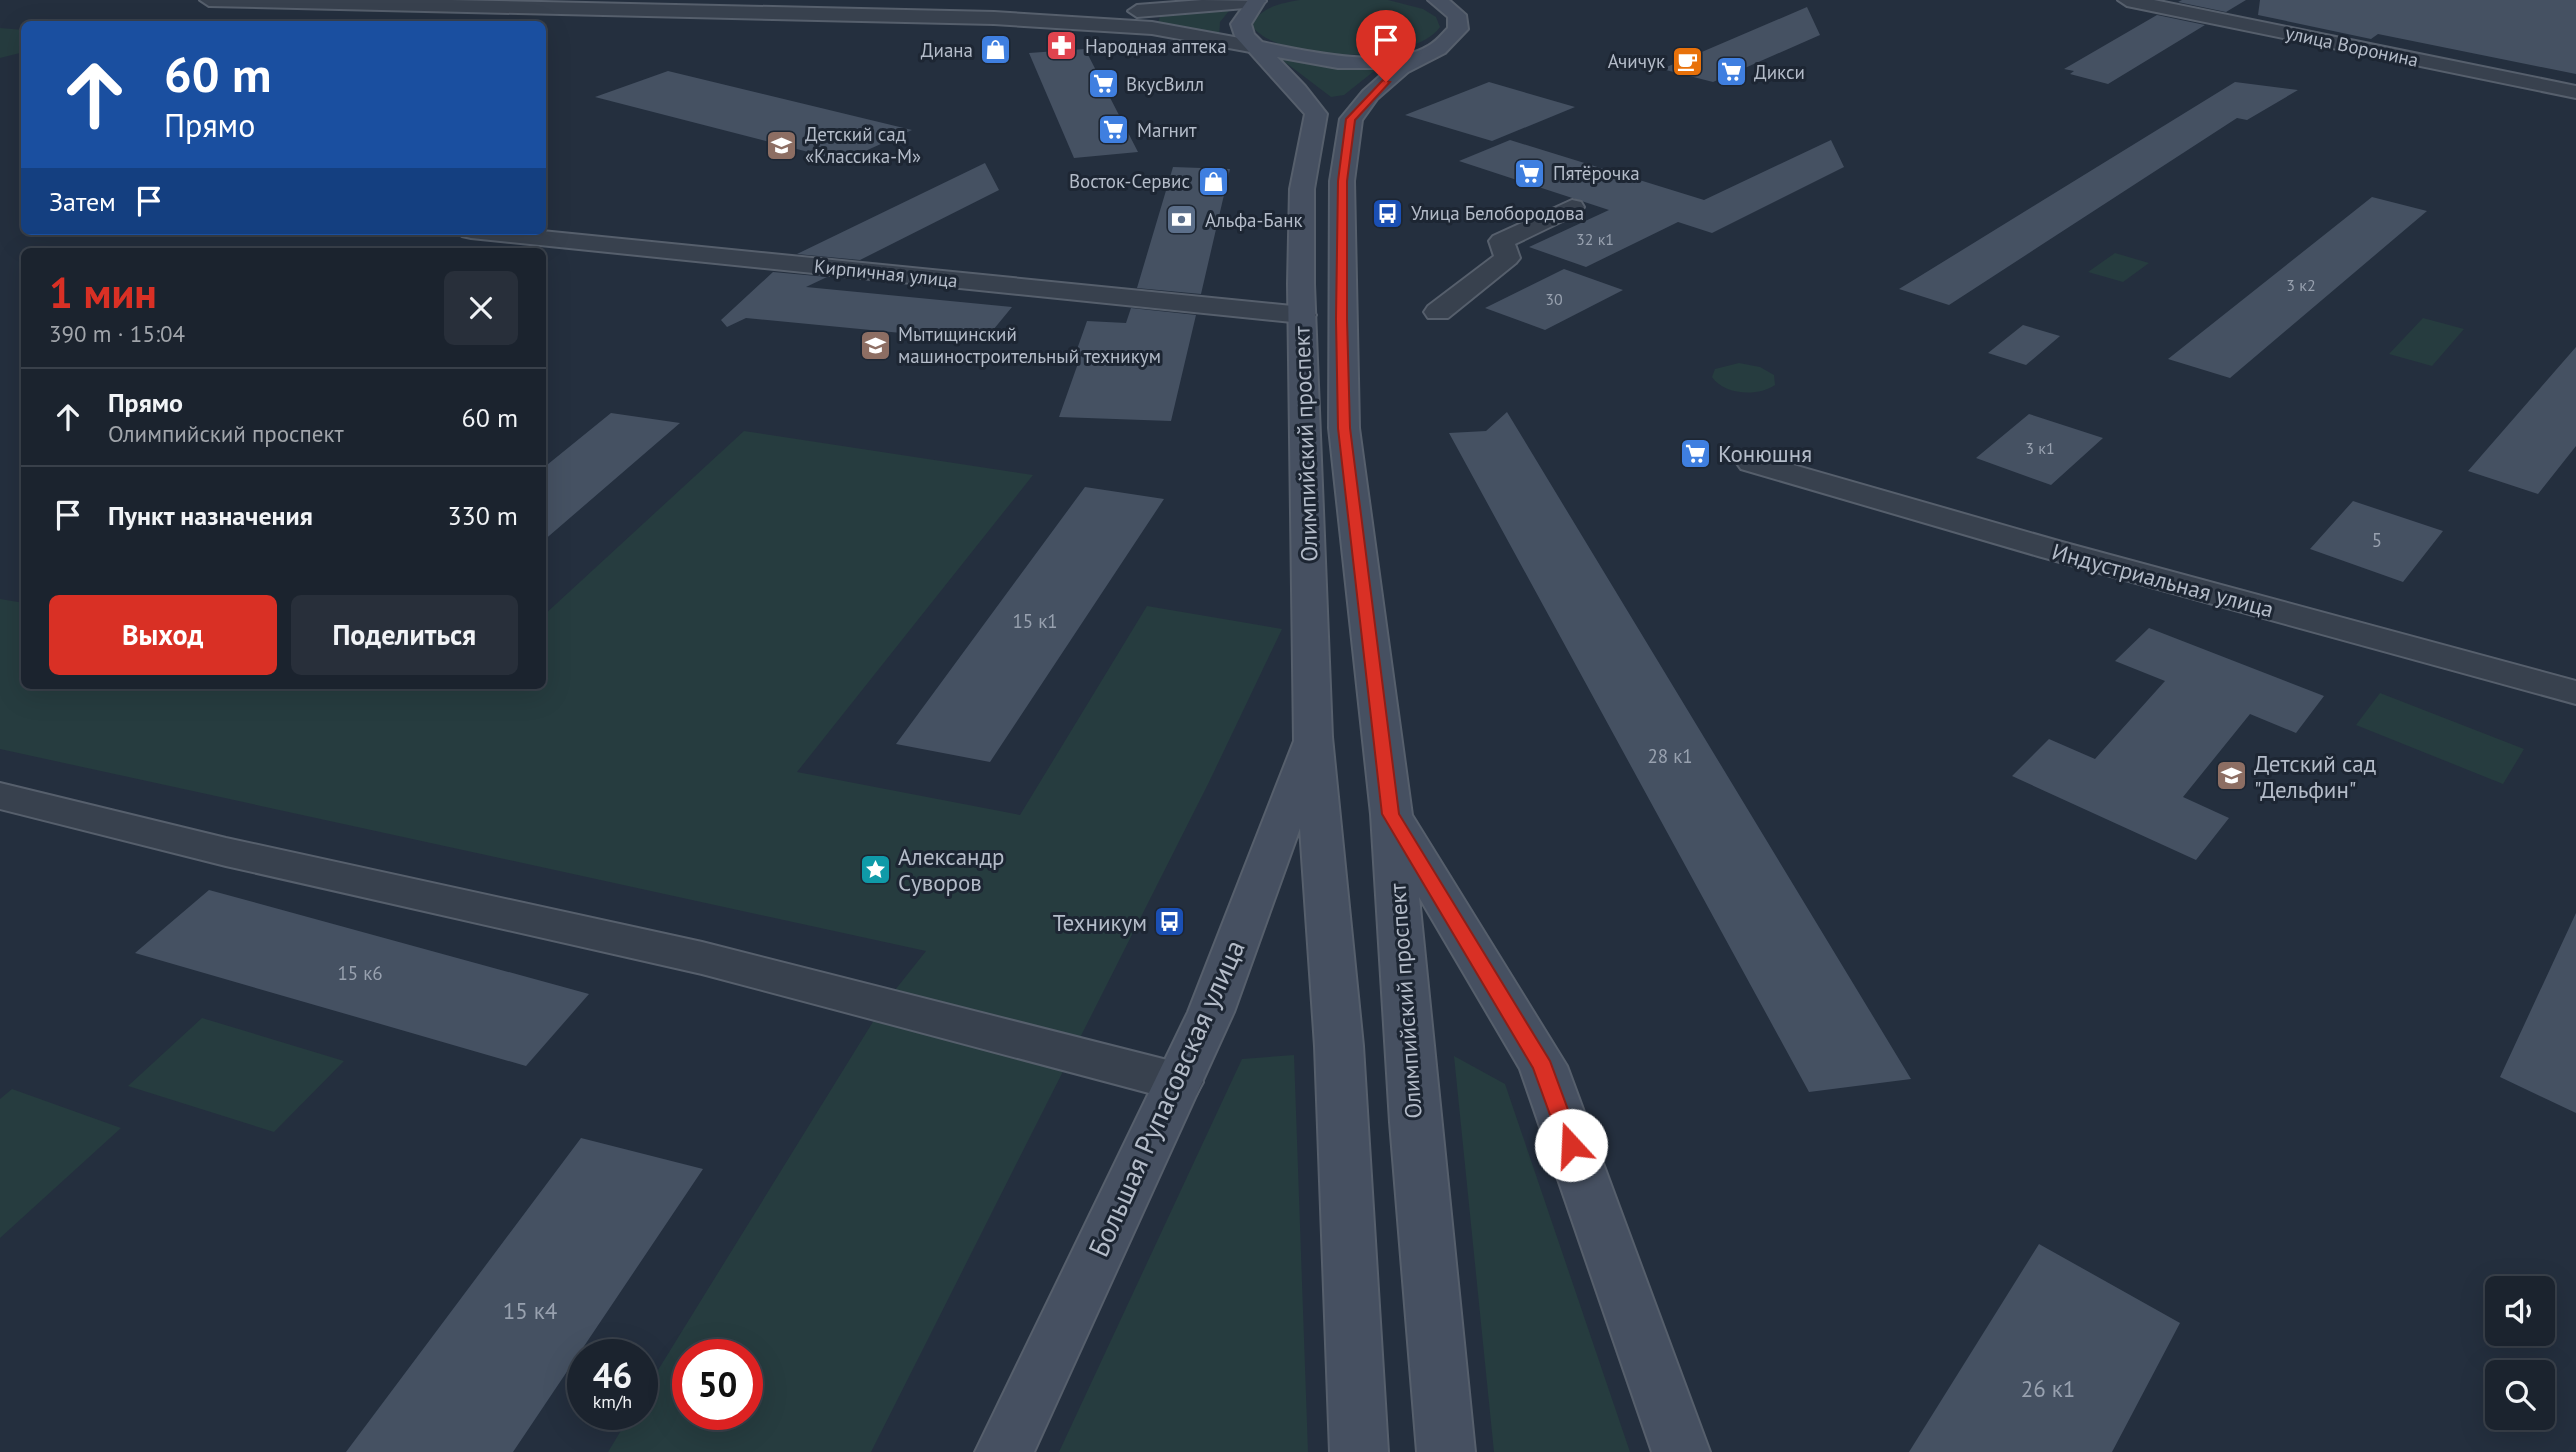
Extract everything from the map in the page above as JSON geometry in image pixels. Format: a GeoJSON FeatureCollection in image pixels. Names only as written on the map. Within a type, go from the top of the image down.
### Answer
{"type":"FeatureCollection","features":[{"type":"Feature","properties":{"kind":"main road","name":"Олимпийский проспект"},"geometry":{"type":"LineString","coordinates":[[1258,0],[1241,24],[1245,36],[1298,90],[1316,114],[1302,189],[1302,315],[1313,737],[1339,1046],[1359,1452]]}},
{"type":"Feature","properties":{"kind":"main road","name":"Олимпийский проспект"},"geometry":{"type":"LineString","coordinates":[[1436,2],[1457,15],[1459,21],[1452,37],[1438,48],[1401,68],[1370,95],[1351,119],[1342,181],[1344,428],[1391,814],[1415,1122],[1446,1452]]}},
{"type":"Feature","properties":{"kind":"main road"},"geometry":{"type":"LineString","coordinates":[[1256,47],[1343,62],[1400,59],[1438,48]]}},
{"type":"Feature","properties":{"kind":"main road","name":"Большая Рупасовская улица"},"geometry":{"type":"LineString","coordinates":[[1003,1452],[1180,1082],[1210,1012],[1313,737]]}},
{"type":"Feature","properties":{"kind":"main road"},"geometry":{"type":"LineString","coordinates":[[1391,814],[1543,1066],[1681,1452]]}},
{"type":"Feature","properties":{"kind":"street"},"geometry":{"type":"LineString","coordinates":[[209,0],[994,18],[1152,28],[1256,47]]}},
{"type":"Feature","properties":{"kind":"street"},"geometry":{"type":"LineString","coordinates":[[994,18],[1077,15],[1258,0]]}},
{"type":"Feature","properties":{"kind":"street","name":"улица Воронина"},"geometry":{"type":"LineString","coordinates":[[2127,0],[2576,92]]}},
{"type":"Feature","properties":{"kind":"street"},"geometry":{"type":"LineString","coordinates":[[1437,312],[1507,258],[1503,241],[1572,206]]}},
{"type":"Feature","properties":{"kind":"street","name":"Кирпичная улица"},"geometry":{"type":"LineString","coordinates":[[511,235],[1302,315]]}},
{"type":"Feature","properties":{"kind":"street","name":"Индустриальная улица"},"geometry":{"type":"LineString","coordinates":[[1752,462],[2050,549],[2576,693]]}},
{"type":"Feature","properties":{"kind":"street"},"geometry":{"type":"LineString","coordinates":[[0,796],[226,852],[702,958],[1180,1082]]}},
{"type":"Feature","properties":{"kind":"green space"},"geometry":{"type":"Polygon","coordinates":[[[1300,0],[1388,0],[1423,9],[1436,17],[1440,27],[1426,39],[1403,48],[1346,55],[1316,53],[1289,47],[1267,38],[1252,26],[1266,10],[1300,0]]]}},
{"type":"Feature","properties":{"kind":"green space"},"geometry":{"type":"Polygon","coordinates":[[[1233,6],[1220,22],[1219,37],[1157,25],[1161,14],[1233,6]]]}},
{"type":"Feature","properties":{"kind":"green space"},"geometry":{"type":"Polygon","coordinates":[[[0,28],[21,30],[21,53],[0,58],[0,28]]]}},
{"type":"Feature","properties":{"kind":"green space"},"geometry":{"type":"Polygon","coordinates":[[[1281,59],[1330,65],[1383,64],[1344,95],[1331,97],[1281,59]]]}},
{"type":"Feature","properties":{"kind":"green space"},"geometry":{"type":"Polygon","coordinates":[[[2115,253],[2149,263],[2123,282],[2088,272],[2115,253]]]}},
{"type":"Feature","properties":{"kind":"green space"},"geometry":{"type":"Polygon","coordinates":[[[2423,318],[2464,329],[2432,366],[2389,354],[2423,318]]]}},
{"type":"Feature","properties":{"kind":"green space"},"geometry":{"type":"Polygon","coordinates":[[[1739,363],[1760,367],[1774,375],[1775,385],[1760,391],[1733,391],[1717,383],[1712,377],[1715,369],[1739,363]]]}},
{"type":"Feature","properties":{"kind":"green space"},"geometry":{"type":"Polygon","coordinates":[[[744,431],[1033,475],[797,772],[1020,815],[1147,606],[1282,629],[1209,782],[871,1452],[608,1452],[621,1430],[658,1430],[658,1370],[672,1347],[672,1430],[763,1430],[763,1339],[677,1339],[884,1004],[926,951],[0,749],[0,599],[21,602],[21,689],[546,689],[546,613],[744,431]]]}},
{"type":"Feature","properties":{"kind":"green space"},"geometry":{"type":"Polygon","coordinates":[[[2380,693],[2524,749],[2503,784],[2356,725],[2380,693]]]}},
{"type":"Feature","properties":{"kind":"green space"},"geometry":{"type":"Polygon","coordinates":[[[202,1018],[344,1061],[274,1132],[128,1086],[202,1018]]]}},
{"type":"Feature","properties":{"kind":"green space"},"geometry":{"type":"Polygon","coordinates":[[[1294,1055],[1308,1452],[1059,1452],[1242,1059],[1294,1055]]]}},
{"type":"Feature","properties":{"kind":"green space"},"geometry":{"type":"Polygon","coordinates":[[[1454,1056],[1505,1084],[1630,1452],[1494,1452],[1454,1056]]]}},
{"type":"Feature","properties":{"kind":"green space"},"geometry":{"type":"Polygon","coordinates":[[[12,1089],[121,1128],[0,1238],[0,1099],[12,1089]]]}},
{"type":"Feature","properties":{"kind":"building"},"geometry":{"type":"Polygon","coordinates":[[[2246,0],[2226,12],[2178,2],[2246,0]]]}},
{"type":"Feature","properties":{"kind":"building"},"geometry":{"type":"Polygon","coordinates":[[[2260,0],[2576,0],[2576,74],[2378,34],[2371,39],[2258,15],[2260,0]]]}},
{"type":"Feature","properties":{"kind":"building"},"geometry":{"type":"Polygon","coordinates":[[[1807,7],[1820,35],[1713,82],[1662,69],[1807,7]]]}},
{"type":"Feature","properties":{"kind":"building"},"geometry":{"type":"Polygon","coordinates":[[[2157,15],[2205,25],[2108,84],[2070,74],[2074,71],[2064,69],[2157,15]]]}},
{"type":"Feature","properties":{"kind":"building"},"geometry":{"type":"Polygon","coordinates":[[[1085,49],[1138,152],[1074,158],[1029,53],[1085,49]]]}},
{"type":"Feature","properties":{"kind":"building"},"geometry":{"type":"Polygon","coordinates":[[[668,71],[912,130],[843,161],[595,97],[668,71]]]}},
{"type":"Feature","properties":{"kind":"building"},"geometry":{"type":"Polygon","coordinates":[[[1489,82],[1575,107],[1492,141],[1405,115],[1489,82]]]}},
{"type":"Feature","properties":{"kind":"building"},"geometry":{"type":"Polygon","coordinates":[[[2235,82],[2298,90],[2247,120],[2237,118],[1949,305],[1899,289],[2235,82]]]}},
{"type":"Feature","properties":{"kind":"building"},"geometry":{"type":"Polygon","coordinates":[[[1510,140],[1704,200],[1831,140],[1844,167],[1712,233],[1678,222],[1586,267],[1529,247],[1609,210],[1459,161],[1510,140]]]}},
{"type":"Feature","properties":{"kind":"building"},"geometry":{"type":"Polygon","coordinates":[[[985,163],[999,190],[860,260],[797,254],[985,163]]]}},
{"type":"Feature","properties":{"kind":"building"},"geometry":{"type":"Polygon","coordinates":[[[1173,167],[1230,169],[1201,294],[1137,288],[1173,167]]]}},
{"type":"Feature","properties":{"kind":"building"},"geometry":{"type":"Polygon","coordinates":[[[2372,197],[2427,211],[2230,378],[2168,359],[2372,197]]]}},
{"type":"Feature","properties":{"kind":"building"},"geometry":{"type":"Polygon","coordinates":[[[1564,269],[1623,290],[1545,330],[1485,308],[1564,269]]]}},
{"type":"Feature","properties":{"kind":"building"},"geometry":{"type":"Polygon","coordinates":[[[773,272],[827,277],[806,287],[1012,307],[984,341],[746,318],[727,327],[721,320],[773,272]]]}},
{"type":"Feature","properties":{"kind":"building"},"geometry":{"type":"Polygon","coordinates":[[[1131,308],[1196,315],[1171,421],[1059,417],[1081,355],[1075,355],[1087,321],[1126,323],[1131,308]]]}},
{"type":"Feature","properties":{"kind":"building"},"geometry":{"type":"Polygon","coordinates":[[[2023,325],[2060,336],[2026,365],[1988,353],[2023,325]]]}},
{"type":"Feature","properties":{"kind":"building"},"geometry":{"type":"Polygon","coordinates":[[[2576,347],[2576,446],[2538,494],[2468,471],[2576,347]]]}},
{"type":"Feature","properties":{"kind":"building"},"geometry":{"type":"Polygon","coordinates":[[[1507,412],[1911,1079],[1809,1092],[1449,433],[1486,431],[1507,412]]]}},
{"type":"Feature","properties":{"kind":"building"},"geometry":{"type":"Polygon","coordinates":[[[611,413],[680,423],[546,539],[546,466],[611,413]]]}},
{"type":"Feature","properties":{"kind":"building"},"geometry":{"type":"Polygon","coordinates":[[[2029,414],[2103,438],[2051,485],[1976,458],[2029,414]]]}},
{"type":"Feature","properties":{"kind":"building"},"geometry":{"type":"Polygon","coordinates":[[[1085,487],[1164,499],[990,762],[896,744],[1085,487]]]}},
{"type":"Feature","properties":{"kind":"building"},"geometry":{"type":"Polygon","coordinates":[[[2353,501],[2443,531],[2403,582],[2310,549],[2353,501]]]}},
{"type":"Feature","properties":{"kind":"building"},"geometry":{"type":"Polygon","coordinates":[[[2149,628],[2324,696],[2296,733],[2250,714],[2183,797],[2229,818],[2196,860],[2012,776],[2049,739],[2095,759],[2165,681],[2115,661],[2149,628]]]}},
{"type":"Feature","properties":{"kind":"building"},"geometry":{"type":"Polygon","coordinates":[[[209,890],[589,994],[526,1066],[135,953],[209,890]]]}},
{"type":"Feature","properties":{"kind":"building"},"geometry":{"type":"Polygon","coordinates":[[[2576,913],[2576,1113],[2500,1077],[2576,913]]]}},
{"type":"Feature","properties":{"kind":"building"},"geometry":{"type":"Polygon","coordinates":[[[581,1138],[703,1169],[589,1339],[567,1339],[567,1372],[513,1452],[346,1452],[581,1138]]]}},
{"type":"Feature","properties":{"kind":"building"},"geometry":{"type":"Polygon","coordinates":[[[2039,1244],[2180,1323],[2112,1452],[1909,1452],[2039,1244]]]}},
{"type":"Feature","properties":{"kind":"place","name":"Народная аптека"},"geometry":{"type":"Point","coordinates":[1062,46]}},
{"type":"Feature","properties":{"kind":"place","name":"Диана"},"geometry":{"type":"Point","coordinates":[996,50]}},
{"type":"Feature","properties":{"kind":"place","name":"Ачичук"},"geometry":{"type":"Point","coordinates":[1688,61]}},
{"type":"Feature","properties":{"kind":"place","name":"Дикси"},"geometry":{"type":"Point","coordinates":[1731,72]}},
{"type":"Feature","properties":{"kind":"place","name":"ВкусВилл"},"geometry":{"type":"Point","coordinates":[1103,84]}},
{"type":"Feature","properties":{"kind":"place","name":"Магнит"},"geometry":{"type":"Point","coordinates":[1114,130]}},
{"type":"Feature","properties":{"kind":"place","name":"Детский сад «Классика-М»"},"geometry":{"type":"Point","coordinates":[782,145]}},
{"type":"Feature","properties":{"kind":"place","name":"Пятёрочка"},"geometry":{"type":"Point","coordinates":[1530,173]}},
{"type":"Feature","properties":{"kind":"place","name":"Восток-Сервис"},"geometry":{"type":"Point","coordinates":[1213,181]}},
{"type":"Feature","properties":{"kind":"place","name":"Улица Белобородова"},"geometry":{"type":"Point","coordinates":[1388,213]}},
{"type":"Feature","properties":{"kind":"place","name":"Альфа-Банк"},"geometry":{"type":"Point","coordinates":[1182,220]}},
{"type":"Feature","properties":{"kind":"place","name":"Мытищинский машиностроительный техникум"},"geometry":{"type":"Point","coordinates":[875,345]}},
{"type":"Feature","properties":{"kind":"place","name":"Конюшня"},"geometry":{"type":"Point","coordinates":[1695,453]}},
{"type":"Feature","properties":{"kind":"place","name":"Детский сад \"Дельфин\""},"geometry":{"type":"Point","coordinates":[2231,776]}},
{"type":"Feature","properties":{"kind":"place","name":"Александр Суворов"},"geometry":{"type":"Point","coordinates":[875,869]}},
{"type":"Feature","properties":{"kind":"place","name":"Техникум"},"geometry":{"type":"Point","coordinates":[1170,922]}},
{"type":"Feature","properties":{"kind":"route"},"geometry":{"type":"LineString","coordinates":[[1386,82],[1370,95],[1351,119],[1342,181],[1342,319],[1344,428],[1391,814],[1543,1066],[1571,1145]]}}]}
